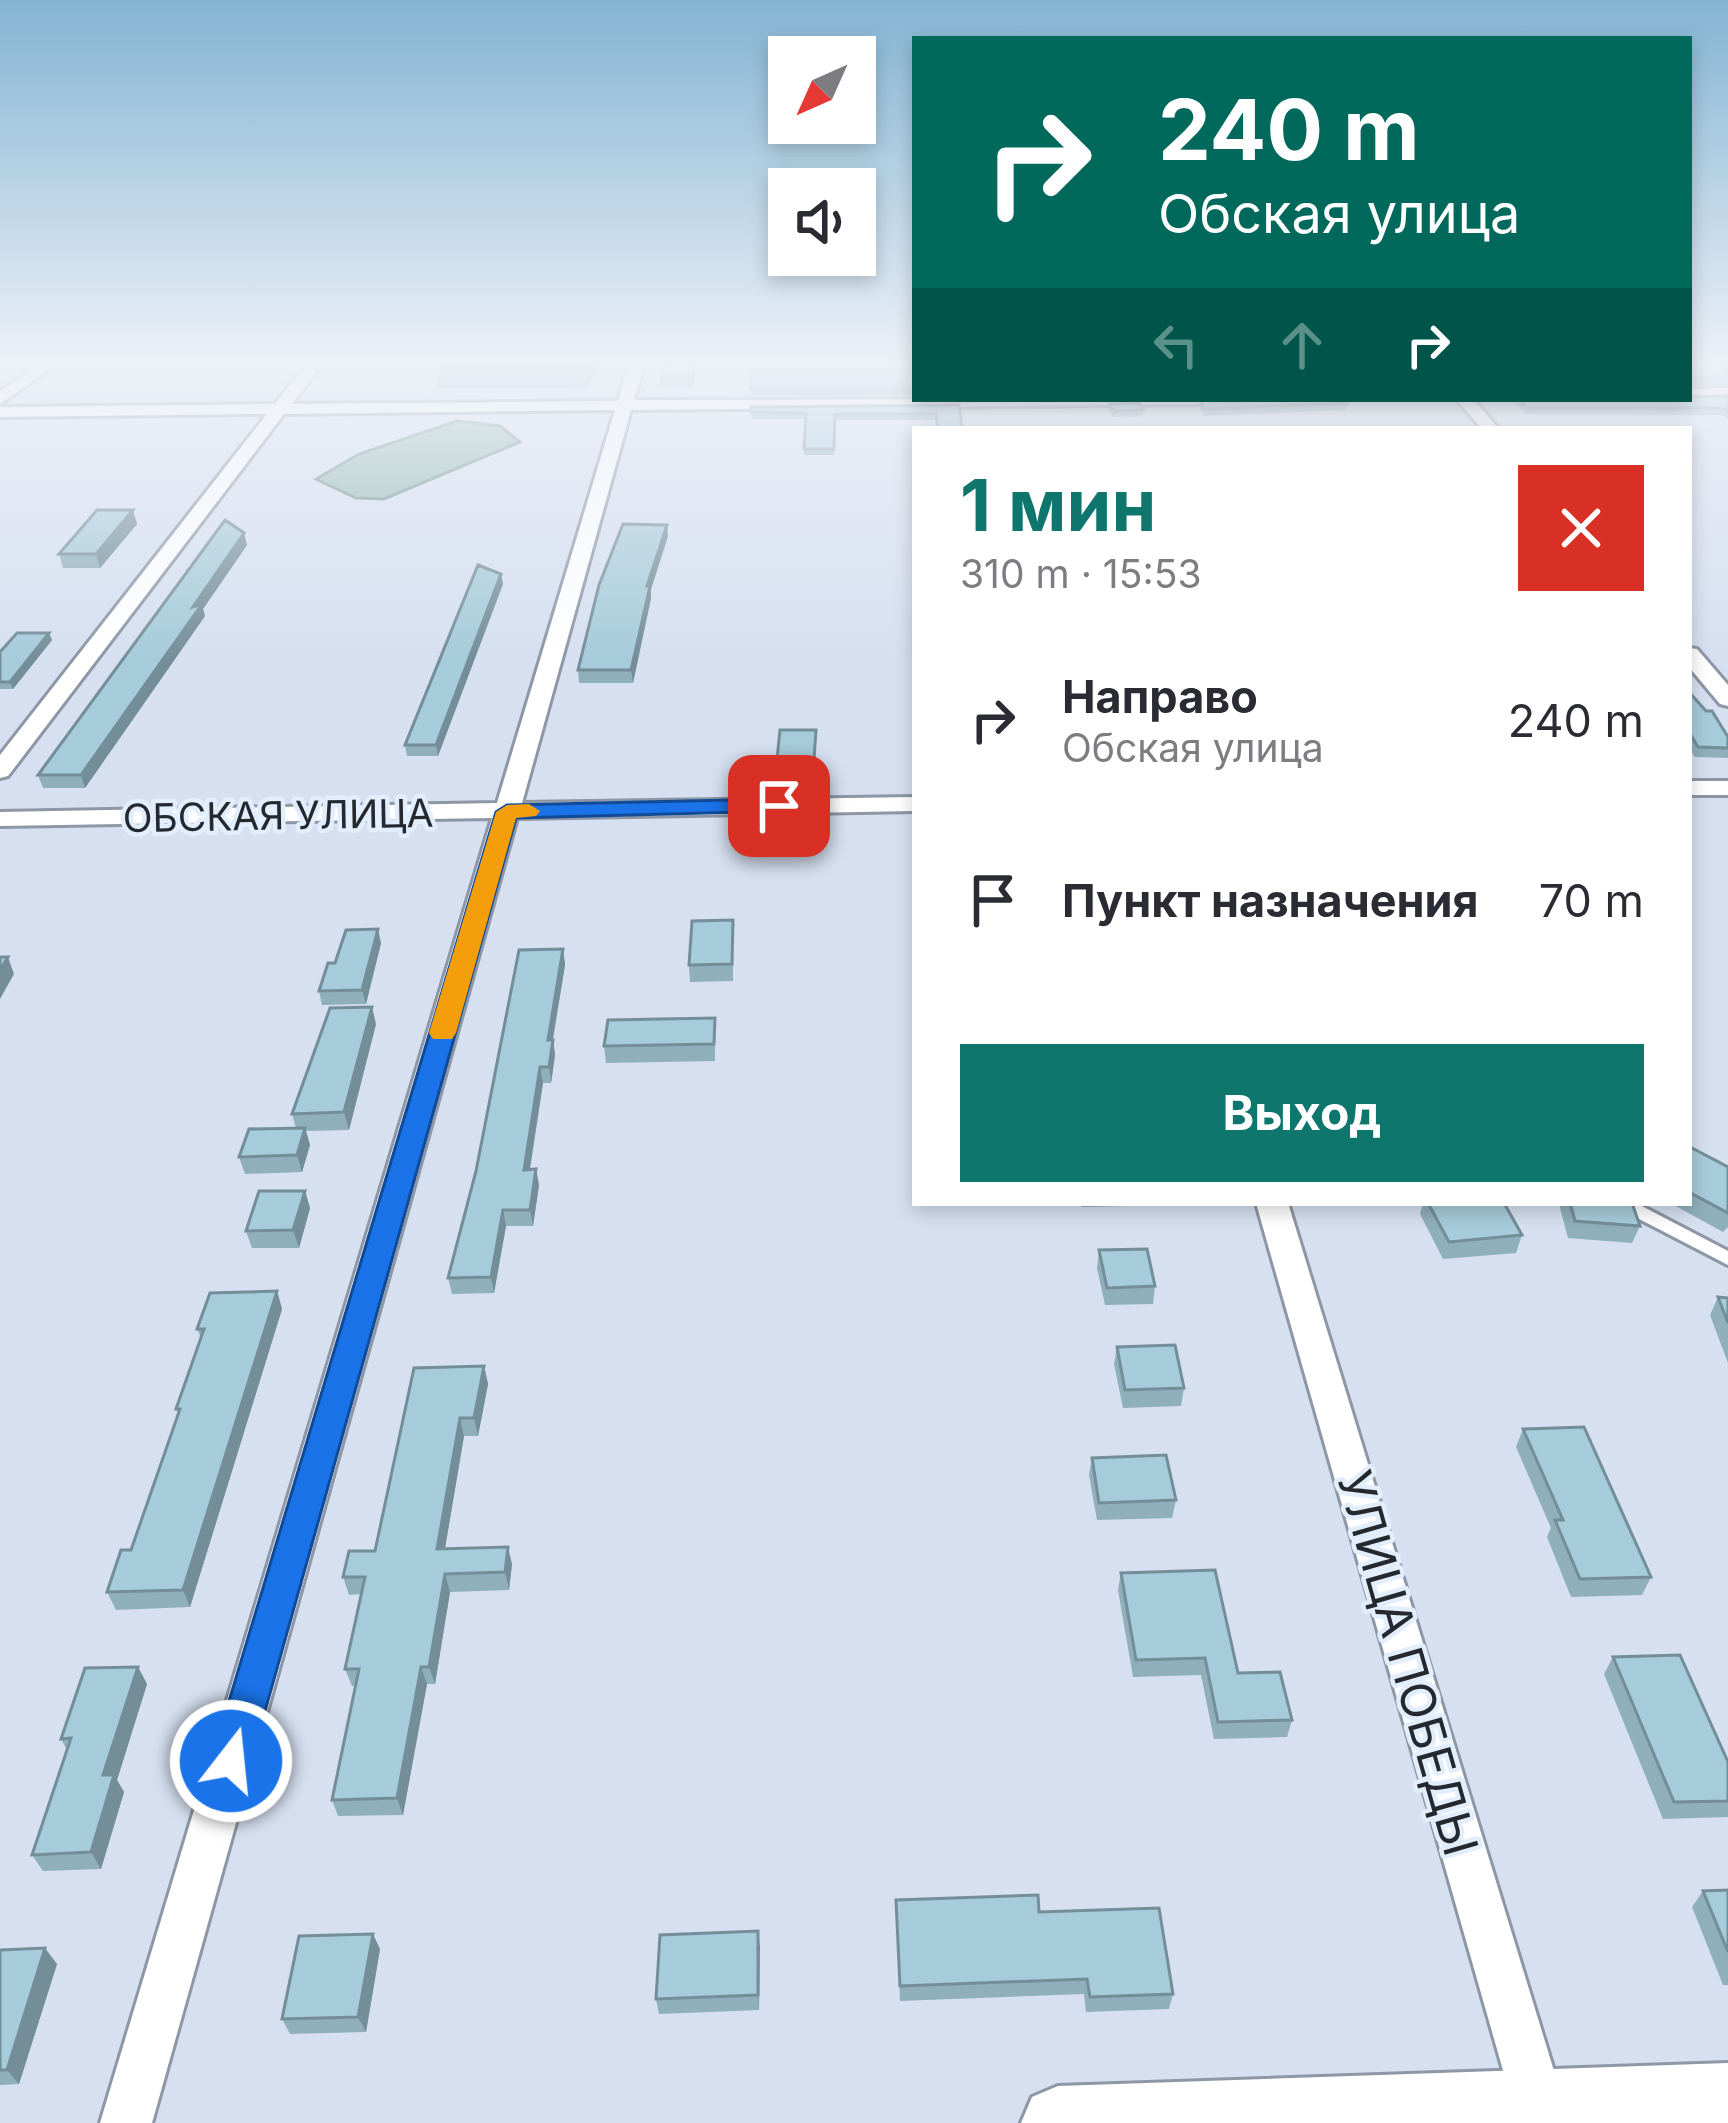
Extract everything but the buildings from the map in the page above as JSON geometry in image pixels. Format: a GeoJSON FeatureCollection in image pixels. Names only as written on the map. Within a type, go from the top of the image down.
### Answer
{"type":"FeatureCollection","features":[{"type":"Feature","properties":{"kind":"street"},"geometry":{"type":"LineString","coordinates":[[0,771],[239,462]]}},
{"type":"Feature","properties":{"kind":"street"},"geometry":{"type":"LineString","coordinates":[[126,2123],[610,462]]}},
{"type":"Feature","properties":{"kind":"street"},"geometry":{"type":"LineString","coordinates":[[1692,657],[1728,699]]}},
{"type":"Feature","properties":{"kind":"street"},"geometry":{"type":"LineString","coordinates":[[1692,788],[1728,788]]}},
{"type":"Feature","properties":{"kind":"street","name":"ОБСКАЯ УЛИЦА"},"geometry":{"type":"LineString","coordinates":[[0,819],[912,803]]}},
{"type":"Feature","properties":{"kind":"street","name":"УЛИЦА ПОБЕДЫ"},"geometry":{"type":"LineString","coordinates":[[1274,1206],[1542,2115]]}},
{"type":"Feature","properties":{"kind":"street"},"geometry":{"type":"LineString","coordinates":[[1058,2123],[1542,2115],[1728,2099]]}},
{"type":"Feature","properties":{"kind":"lane"},"geometry":{"type":"LineString","coordinates":[[1628,1206],[1728,1259]]}},
{"type":"Feature","properties":{"kind":"shaded area"},"geometry":{"type":"Polygon","coordinates":[[[345,462],[472,462],[384,499],[356,498],[316,479],[345,462]]]}},
{"type":"Feature","properties":{"kind":"slow traffic"},"geometry":{"type":"LineString","coordinates":[[443,1033],[507,812],[529,811]]}},
{"type":"Feature","properties":{"kind":"route"},"geometry":{"type":"LineString","coordinates":[[231,1761],[507,812],[779,806]]}}]}
